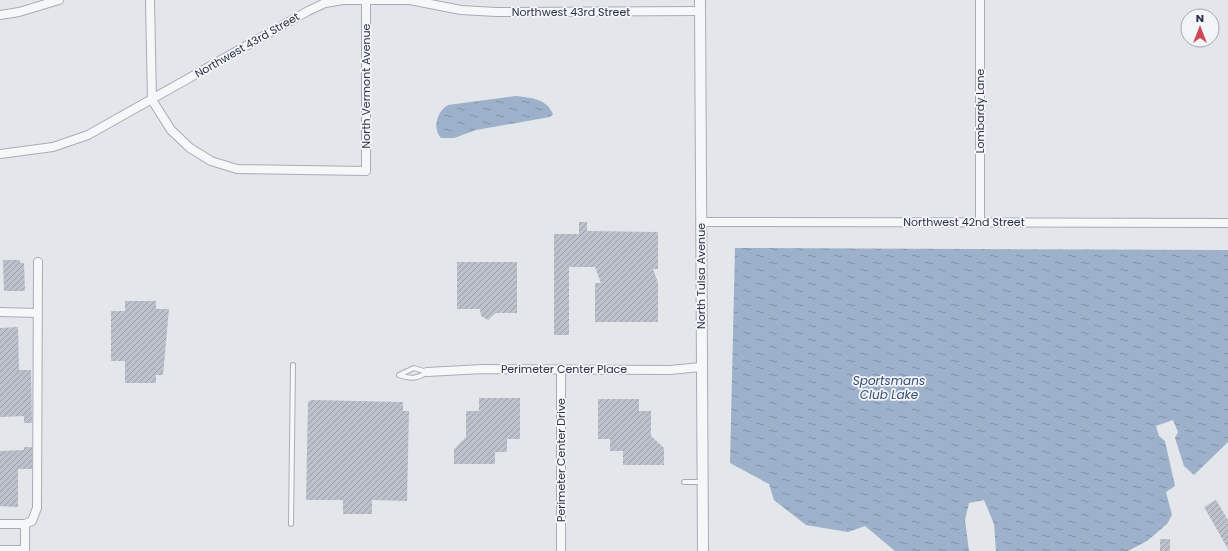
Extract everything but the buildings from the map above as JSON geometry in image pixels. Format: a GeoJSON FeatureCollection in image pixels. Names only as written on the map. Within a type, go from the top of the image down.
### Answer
{"type":"FeatureCollection","features":[{"type":"Feature","properties":{"kind":"street"},"geometry":{"type":"LineString","coordinates":[[0,15],[19,12],[59,0]]}},
{"type":"Feature","properties":{"kind":"street"},"geometry":{"type":"LineString","coordinates":[[150,0],[152,100]]}},
{"type":"Feature","properties":{"kind":"street","name":"North Vermont Avenue"},"geometry":{"type":"LineString","coordinates":[[152,100],[171,130],[182,141],[200,155],[225,166],[249,170],[366,171],[366,0]]}},
{"type":"Feature","properties":{"kind":"street","name":"Northwest 43rd Street"},"geometry":{"type":"LineString","coordinates":[[0,154],[36,150],[73,141],[108,125],[317,6],[338,1],[410,0],[462,10],[496,12],[700,12]]}},
{"type":"Feature","properties":{"kind":"street","name":"North Tulsa Avenue"},"geometry":{"type":"LineString","coordinates":[[700,0],[703,551]]}},
{"type":"Feature","properties":{"kind":"street","name":"Lombardy Lane"},"geometry":{"type":"LineString","coordinates":[[980,0],[980,222]]}},
{"type":"Feature","properties":{"kind":"street","name":"Northwest 42nd Street"},"geometry":{"type":"LineString","coordinates":[[701,222],[1228,223]]}},
{"type":"Feature","properties":{"kind":"street"},"geometry":{"type":"LineString","coordinates":[[0,524],[25,524],[32,521],[37,508],[38,262]]}},
{"type":"Feature","properties":{"kind":"street"},"geometry":{"type":"LineString","coordinates":[[0,312],[37,313]]}},
{"type":"Feature","properties":{"kind":"street","name":"Perimeter Center Place"},"geometry":{"type":"LineString","coordinates":[[427,372],[483,369],[561,368],[670,370],[701,367]]}},
{"type":"Feature","properties":{"kind":"street","name":"Perimeter Center Drive"},"geometry":{"type":"LineString","coordinates":[[561,368],[561,551]]}},
{"type":"Feature","properties":{"kind":"street"},"geometry":{"type":"LineString","coordinates":[[0,550],[25,551],[25,524]]}},
{"type":"Feature","properties":{"kind":"lane"},"geometry":{"type":"LineString","coordinates":[[291,524],[293,365]]}},
{"type":"Feature","properties":{"kind":"lane"},"geometry":{"type":"LineString","coordinates":[[414,368],[427,372],[415,379],[409,379],[399,375],[414,368]]}},
{"type":"Feature","properties":{"kind":"lane"},"geometry":{"type":"LineString","coordinates":[[684,482],[703,482]]}},
{"type":"Feature","properties":{"kind":"water"},"geometry":{"type":"Polygon","coordinates":[[[516,96],[538,100],[546,105],[553,114],[550,117],[476,130],[454,138],[441,138],[438,134],[436,125],[437,120],[441,111],[448,105],[516,96]]]}},
{"type":"Feature","properties":{"kind":"water","name":"Sportsmans Club Lake"},"geometry":{"type":"Polygon","coordinates":[[[735,248],[1228,250],[1228,442],[1194,475],[1184,466],[1175,438],[1178,432],[1173,420],[1156,426],[1159,436],[1165,441],[1175,486],[1166,492],[1172,515],[1167,524],[1147,541],[1128,551],[996,551],[994,524],[984,500],[969,503],[965,520],[969,551],[895,551],[865,526],[848,532],[806,525],[774,500],[769,484],[730,463],[735,248]]]}}]}
